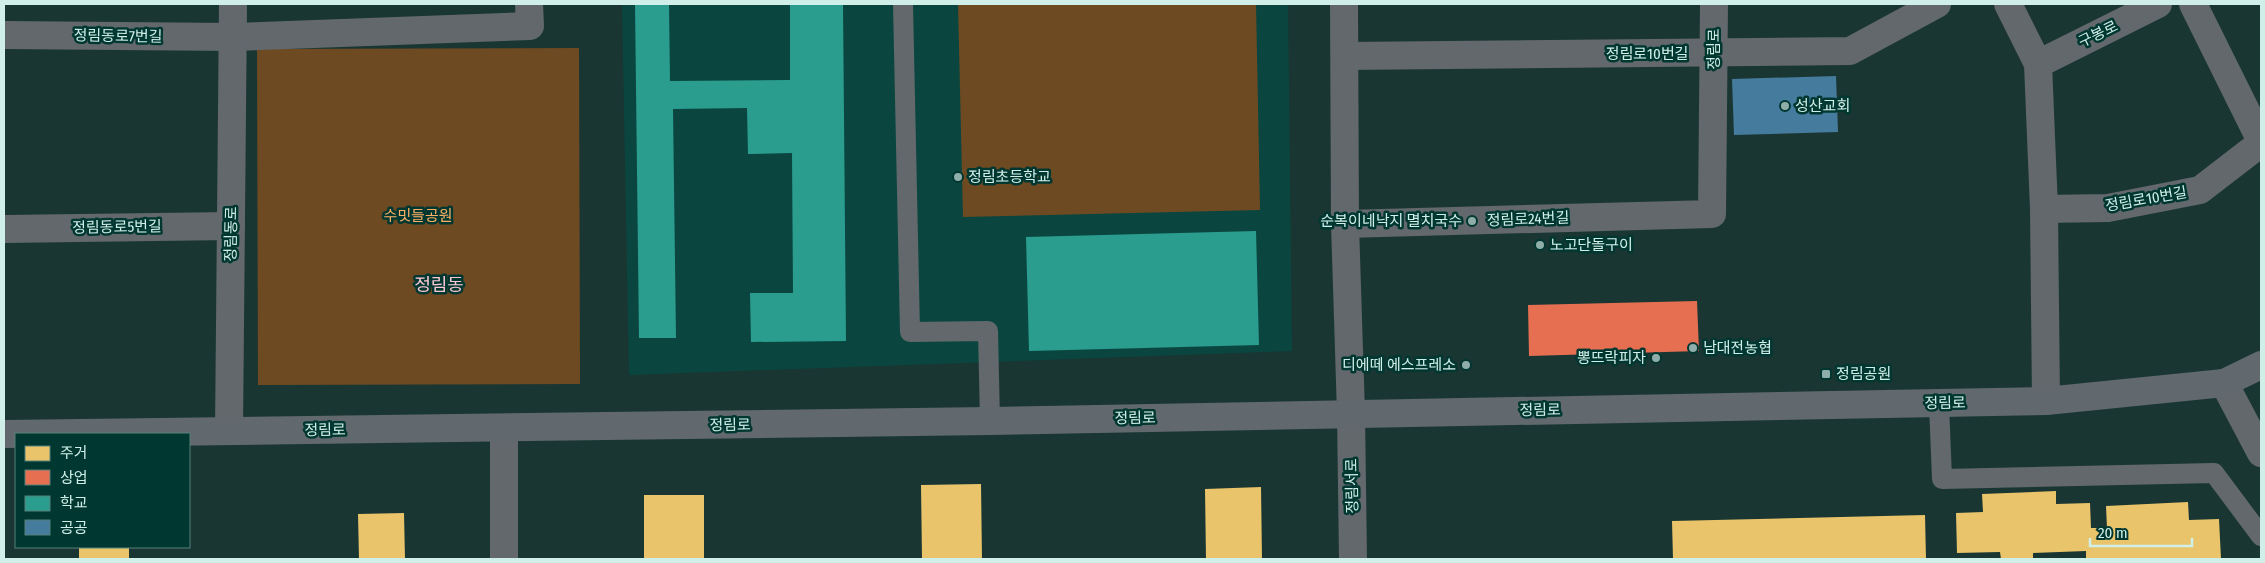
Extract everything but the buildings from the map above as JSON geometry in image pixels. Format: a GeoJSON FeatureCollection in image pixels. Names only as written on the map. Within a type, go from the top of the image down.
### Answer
{"type":"FeatureCollection","features":[{"type":"Feature","properties":{"kind":"main road","name":"정림로"},"geometry":{"type":"LineString","coordinates":[[79,433],[990,421],[2046,401],[2224,383],[2261,364]]}},
{"type":"Feature","properties":{"kind":"street","name":"정림동로"},"geometry":{"type":"LineString","coordinates":[[229,431],[233,4]]}},
{"type":"Feature","properties":{"kind":"street"},"geometry":{"type":"LineString","coordinates":[[1344,4],[1345,224],[1351,413]]}},
{"type":"Feature","properties":{"kind":"street","name":"정림로"},"geometry":{"type":"LineString","coordinates":[[1712,214],[1714,4]]}},
{"type":"Feature","properties":{"kind":"street","name":"정림로10번길"},"geometry":{"type":"LineString","coordinates":[[1345,56],[1850,51],[1937,4]]}},
{"type":"Feature","properties":{"kind":"street"},"geometry":{"type":"LineString","coordinates":[[2008,4],[2038,64],[2044,209],[2046,401]]}},
{"type":"Feature","properties":{"kind":"street","name":"구봉로"},"geometry":{"type":"LineString","coordinates":[[2038,64],[2158,4]]}},
{"type":"Feature","properties":{"kind":"street","name":"정림로10번길"},"geometry":{"type":"LineString","coordinates":[[2044,209],[2108,208],[2200,190],[2261,142],[2193,4]]}},
{"type":"Feature","properties":{"kind":"street"},"geometry":{"type":"LineString","coordinates":[[233,37],[530,15]]}},
{"type":"Feature","properties":{"kind":"street","name":"정림동로7번길"},"geometry":{"type":"LineString","coordinates":[[4,34],[233,37]]}},
{"type":"Feature","properties":{"kind":"street","name":"정림로24번길"},"geometry":{"type":"LineString","coordinates":[[1345,224],[1712,214]]}},
{"type":"Feature","properties":{"kind":"street","name":"정림동로5번길"},"geometry":{"type":"LineString","coordinates":[[4,228],[231,226]]}},
{"type":"Feature","properties":{"kind":"street"},"geometry":{"type":"LineString","coordinates":[[2224,383],[2261,453]]}},
{"type":"Feature","properties":{"kind":"street","name":"정림서로"},"geometry":{"type":"LineString","coordinates":[[1351,413],[1353,559]]}},
{"type":"Feature","properties":{"kind":"street"},"geometry":{"type":"LineString","coordinates":[[504,428],[504,559]]}},
{"type":"Feature","properties":{"kind":"lane"},"geometry":{"type":"LineString","coordinates":[[903,4],[910,332],[988,331],[990,421]]}},
{"type":"Feature","properties":{"kind":"lane"},"geometry":{"type":"LineString","coordinates":[[1939,404],[1942,479],[2214,473],[2261,536]]}},
{"type":"Feature","properties":{"kind":"shaded area","name":"정림초등학교"},"geometry":{"type":"Polygon","coordinates":[[[622,4],[1288,4],[1292,351],[629,375],[622,4]]]}},
{"type":"Feature","properties":{"kind":"green space"},"geometry":{"type":"Polygon","coordinates":[[[958,4],[1256,4],[1260,210],[963,217],[958,4]]]}},
{"type":"Feature","properties":{"kind":"green space","name":"수밋들공원"},"geometry":{"type":"Polygon","coordinates":[[[579,48],[580,384],[258,385],[257,49],[579,48]]]}},
{"type":"Feature","properties":{"kind":"place","name":"성산교회"},"geometry":{"type":"Point","coordinates":[1785,106]}},
{"type":"Feature","properties":{"kind":"place","name":"정림초등학교"},"geometry":{"type":"Point","coordinates":[958,177]}},
{"type":"Feature","properties":{"kind":"place","name":"순복이네낙지 멸치국수"},"geometry":{"type":"Point","coordinates":[1472,221]}},
{"type":"Feature","properties":{"kind":"place","name":"노고단돌구이"},"geometry":{"type":"Point","coordinates":[1540,245]}},
{"type":"Feature","properties":{"kind":"place","name":"남대전농협"},"geometry":{"type":"Point","coordinates":[1693,348]}},
{"type":"Feature","properties":{"kind":"place","name":"뽕뜨락피자"},"geometry":{"type":"Point","coordinates":[1656,358]}},
{"type":"Feature","properties":{"kind":"place","name":"디에떼 에스프레소"},"geometry":{"type":"Point","coordinates":[1466,365]}},
{"type":"Feature","properties":{"kind":"place","name":"정림공원"},"geometry":{"type":"Point","coordinates":[1826,374]}},
{"type":"Feature","properties":{"kind":"district","name":"정림동"},"geometry":{"type":"Point","coordinates":[439,285]}}]}
